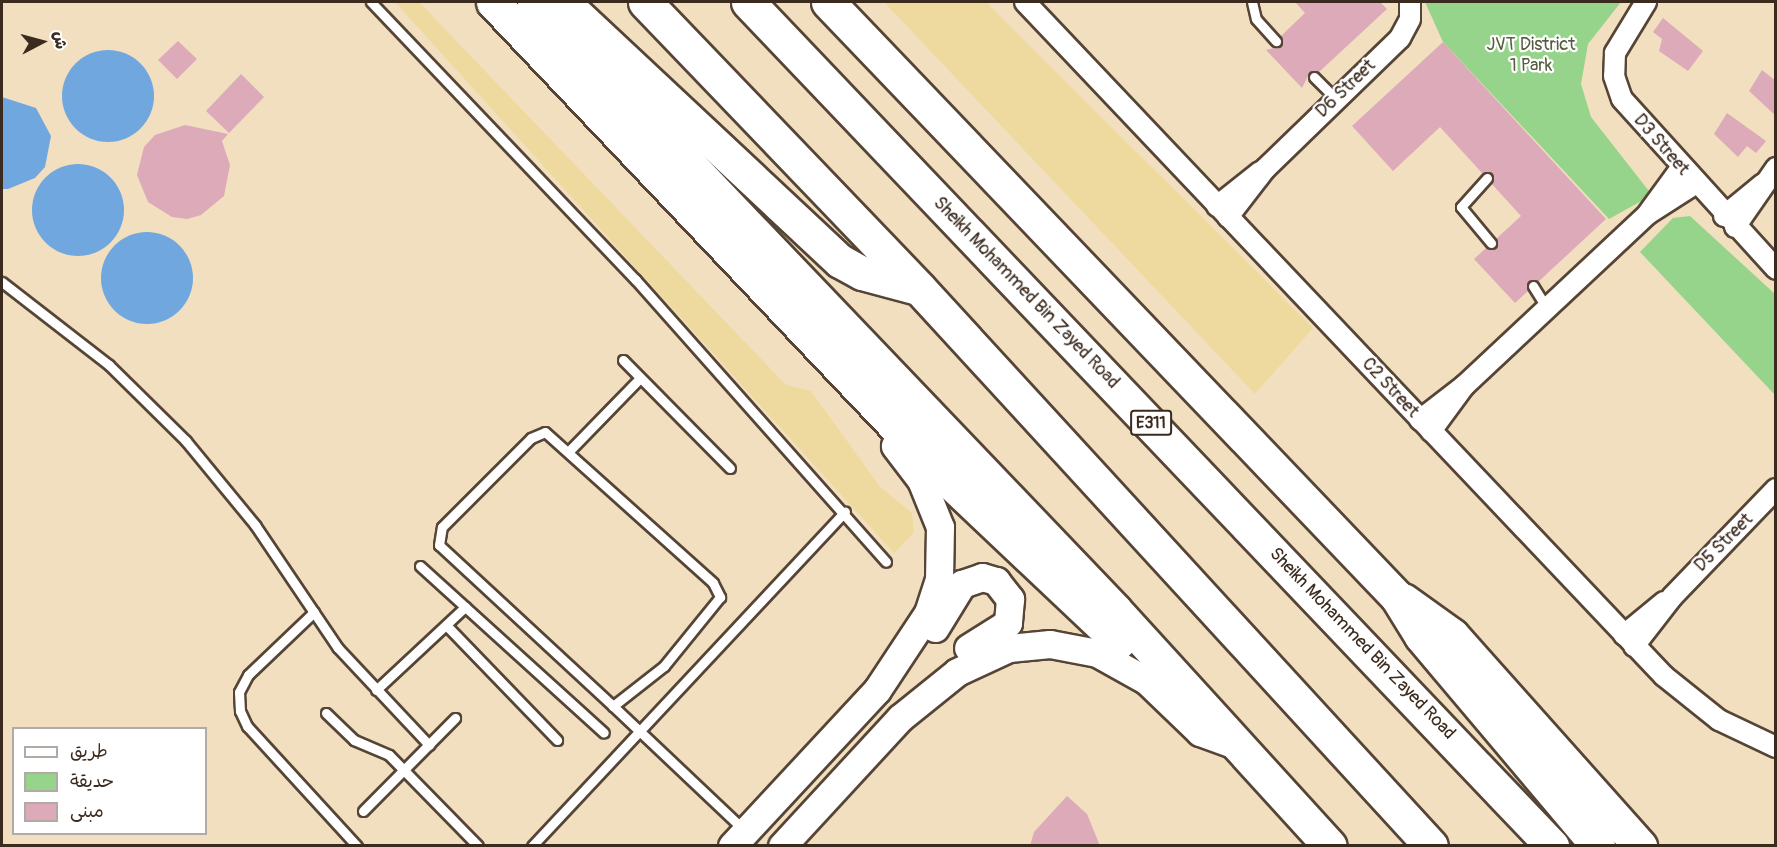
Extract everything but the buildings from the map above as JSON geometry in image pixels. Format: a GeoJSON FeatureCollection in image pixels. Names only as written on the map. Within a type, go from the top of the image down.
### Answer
{"type":"FeatureCollection","features":[{"type":"Feature","properties":{"kind":"highway"},"geometry":{"type":"LineString","coordinates":[[493,2],[842,370],[1045,575],[1205,711]]}},
{"type":"Feature","properties":{"kind":"highway"},"geometry":{"type":"LineString","coordinates":[[534,2],[1330,846]]}},
{"type":"Feature","properties":{"kind":"highway"},"geometry":{"type":"LineString","coordinates":[[563,2],[840,261],[862,273],[919,288]]}},
{"type":"Feature","properties":{"kind":"highway"},"geometry":{"type":"LineString","coordinates":[[645,2],[919,288],[1431,846]]}},
{"type":"Feature","properties":{"kind":"highway","name":"Sheikh Mohammed Bin Zayed Road"},"geometry":{"type":"LineString","coordinates":[[748,2],[1552,846]]}},
{"type":"Feature","properties":{"kind":"highway"},"geometry":{"type":"LineString","coordinates":[[828,2],[1397,597],[1421,636],[1598,846]]}},
{"type":"Feature","properties":{"kind":"highway"},"geometry":{"type":"LineString","coordinates":[[1397,597],[1447,629],[1640,846]]}},
{"type":"Feature","properties":{"kind":"highway"},"geometry":{"type":"LineString","coordinates":[[1604,806],[1649,846]]}},
{"type":"Feature","properties":{"kind":"street","name":"C2 Street"},"geometry":{"type":"LineString","coordinates":[[1025,2],[1629,641],[1719,720],[1776,747]]}},
{"type":"Feature","properties":{"kind":"street","name":"D6 Street"},"geometry":{"type":"LineString","coordinates":[[1223,212],[1335,99],[1400,38],[1410,19],[1410,2]]}},
{"type":"Feature","properties":{"kind":"street","name":"D3 Street"},"geometry":{"type":"LineString","coordinates":[[1646,2],[1618,42],[1614,76],[1629,108],[1695,184],[1776,269]]}},
{"type":"Feature","properties":{"kind":"street"},"geometry":{"type":"LineString","coordinates":[[1648,214],[1681,168]]}},
{"type":"Feature","properties":{"kind":"street"},"geometry":{"type":"LineString","coordinates":[[1730,221],[1770,175]]}},
{"type":"Feature","properties":{"kind":"street"},"geometry":{"type":"LineString","coordinates":[[1425,426],[1545,305],[1648,214],[1695,184]]}},
{"type":"Feature","properties":{"kind":"street"},"geometry":{"type":"LineString","coordinates":[[842,370],[857,406],[921,480],[942,544],[939,579],[928,613],[877,690]]}},
{"type":"Feature","properties":{"kind":"street","name":"D5 Street"},"geometry":{"type":"LineString","coordinates":[[1629,641],[1776,489]]}},
{"type":"Feature","properties":{"kind":"street"},"geometry":{"type":"LineString","coordinates":[[739,838],[923,644],[962,584],[982,577],[1002,586],[1011,607],[1004,629],[943,666],[900,718],[782,846]]}},
{"type":"Feature","properties":{"kind":"street"},"geometry":{"type":"LineString","coordinates":[[900,718],[946,680],[991,654],[1027,645],[1066,645],[1115,660],[1147,681],[1200,732],[1236,745]]}},
{"type":"Feature","properties":{"kind":"lane"},"geometry":{"type":"LineString","coordinates":[[371,2],[635,279],[845,512],[886,562]]}},
{"type":"Feature","properties":{"kind":"lane"},"geometry":{"type":"LineString","coordinates":[[1252,2],[1256,20],[1276,40]]}},
{"type":"Feature","properties":{"kind":"lane"},"geometry":{"type":"LineString","coordinates":[[1314,78],[1335,99]]}},
{"type":"Feature","properties":{"kind":"lane"},"geometry":{"type":"LineString","coordinates":[[1487,178],[1461,207],[1491,243]]}},
{"type":"Feature","properties":{"kind":"lane"},"geometry":{"type":"LineString","coordinates":[[2,282],[110,365],[186,441],[255,525],[314,612],[376,690],[429,745]]}},
{"type":"Feature","properties":{"kind":"lane"},"geometry":{"type":"LineString","coordinates":[[1533,286],[1545,305]]}},
{"type":"Feature","properties":{"kind":"lane"},"geometry":{"type":"LineString","coordinates":[[623,360],[730,468]]}},
{"type":"Feature","properties":{"kind":"lane"},"geometry":{"type":"LineString","coordinates":[[570,450],[640,378]]}},
{"type":"Feature","properties":{"kind":"lane"},"geometry":{"type":"LineString","coordinates":[[613,706],[664,666],[720,597],[713,583],[570,450],[551,434],[535,435],[442,527],[439,545],[613,706],[640,730],[739,838]]}},
{"type":"Feature","properties":{"kind":"lane"},"geometry":{"type":"LineString","coordinates":[[532,846],[845,512]]}},
{"type":"Feature","properties":{"kind":"lane"},"geometry":{"type":"LineString","coordinates":[[420,566],[604,733]]}},
{"type":"Feature","properties":{"kind":"lane"},"geometry":{"type":"LineString","coordinates":[[376,690],[465,607]]}},
{"type":"Feature","properties":{"kind":"lane"},"geometry":{"type":"LineString","coordinates":[[314,612],[248,675],[239,692],[240,711],[247,726],[357,846]]}},
{"type":"Feature","properties":{"kind":"lane"},"geometry":{"type":"LineString","coordinates":[[446,625],[557,740]]}},
{"type":"Feature","properties":{"kind":"lane"},"geometry":{"type":"LineString","coordinates":[[326,713],[347,734],[389,755],[478,846]]}},
{"type":"Feature","properties":{"kind":"lane"},"geometry":{"type":"LineString","coordinates":[[363,811],[455,718]]}},
{"type":"Feature","properties":{"kind":"green space","name":"JVT District 1 Park"},"geometry":{"type":"Polygon","coordinates":[[[1425,2],[1621,2],[1588,44],[1581,84],[1591,117],[1652,195],[1609,219],[1443,42],[1425,2]]]}},
{"type":"Feature","properties":{"kind":"green space"},"geometry":{"type":"Polygon","coordinates":[[[1690,216],[1775,294],[1775,395],[1640,252],[1673,218],[1690,216]]]}},
{"type":"Feature","properties":{"kind":"sand"},"geometry":{"type":"Polygon","coordinates":[[[395,2],[419,2],[786,385],[811,391],[880,487],[912,513],[914,532],[894,553],[395,2]]]}},
{"type":"Feature","properties":{"kind":"sand"},"geometry":{"type":"Polygon","coordinates":[[[884,2],[986,2],[1313,328],[1255,394],[884,2]]]}},
{"type":"Feature","properties":{"kind":"water"},"geometry":{"type":"Polygon","coordinates":[[[108,50],[126,53],[141,63],[151,78],[154,96],[151,114],[141,129],[126,139],[108,142],[90,139],[75,129],[65,114],[62,96],[65,78],[75,63],[90,53],[108,50]]]}},
{"type":"Feature","properties":{"kind":"water"},"geometry":{"type":"Polygon","coordinates":[[[2,97],[36,108],[51,136],[45,167],[35,178],[8,189],[2,189],[2,97]]]}},
{"type":"Feature","properties":{"kind":"water"},"geometry":{"type":"Polygon","coordinates":[[[78,164],[96,167],[111,177],[121,192],[124,210],[121,228],[111,243],[96,253],[78,256],[60,253],[45,243],[35,228],[32,210],[35,192],[45,177],[60,167],[78,164]]]}},
{"type":"Feature","properties":{"kind":"water"},"geometry":{"type":"Polygon","coordinates":[[[147,232],[165,235],[180,245],[190,260],[193,278],[190,296],[180,311],[165,321],[147,324],[129,321],[114,311],[104,296],[101,278],[104,260],[114,245],[129,235],[147,232]]]}}]}
